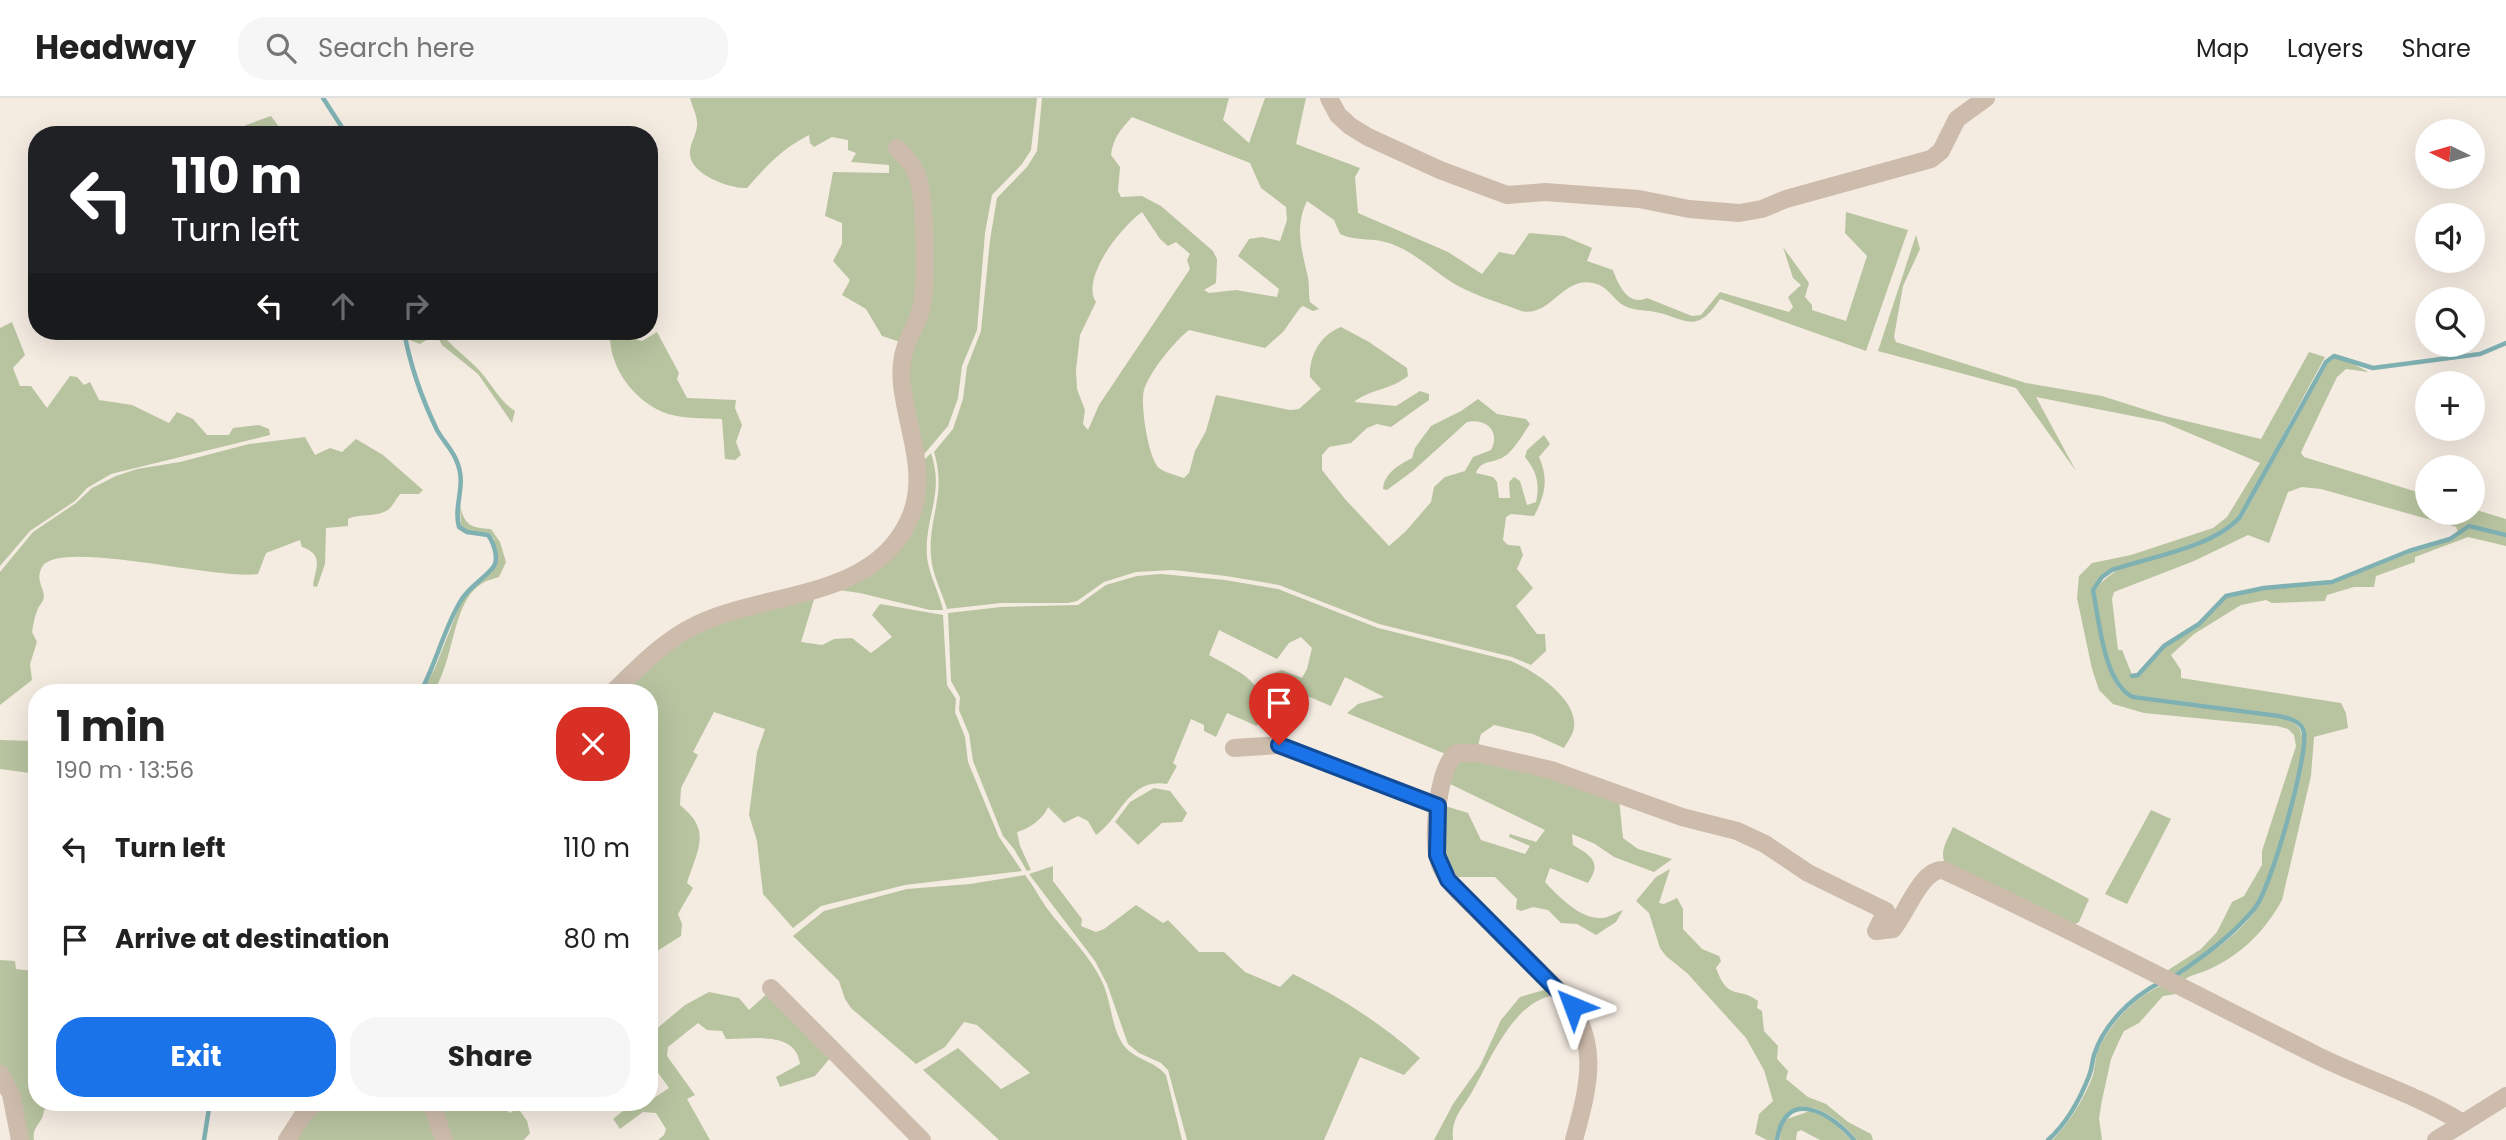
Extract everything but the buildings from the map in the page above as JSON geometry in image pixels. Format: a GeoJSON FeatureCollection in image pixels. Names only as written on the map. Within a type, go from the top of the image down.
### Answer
{"type":"FeatureCollection","features":[{"type":"Feature","properties":{"kind":"street"},"geometry":{"type":"LineString","coordinates":[[1329,98],[1344,120],[1368,137],[1440,170],[1507,195],[1545,192],[1639,199],[1712,212],[1739,213],[1762,209],[1797,196],[1931,159],[1941,151],[1957,119],[1986,98]]}},
{"type":"Feature","properties":{"kind":"street"},"geometry":{"type":"LineString","coordinates":[[622,684],[670,641],[695,625],[731,611],[817,588],[873,566],[887,552],[910,519],[915,503],[918,464],[903,388],[903,355],[921,312],[925,293],[920,186],[916,173],[897,148]]}},
{"type":"Feature","properties":{"kind":"street"},"geometry":{"type":"LineString","coordinates":[[1234,748],[1279,745],[1438,806]]}},
{"type":"Feature","properties":{"kind":"street"},"geometry":{"type":"LineString","coordinates":[[1574,1140],[1589,1077],[1587,1046],[1573,1006],[1448,880],[1437,855],[1438,806],[1446,765],[1450,757],[1457,753],[1477,753],[1551,770],[1682,817],[1751,837],[1808,873],[1886,911],[1877,931],[1893,929],[1921,884],[1933,872],[1943,870],[2078,934],[2335,1065],[2435,1106],[2461,1122]]}},
{"type":"Feature","properties":{"kind":"street"},"geometry":{"type":"LineString","coordinates":[[771,988],[922,1140]]}},
{"type":"Feature","properties":{"kind":"street"},"geometry":{"type":"LineString","coordinates":[[0,1074],[11,1094],[20,1140]]}},
{"type":"Feature","properties":{"kind":"street"},"geometry":{"type":"LineString","coordinates":[[2436,1140],[2506,1096]]}},
{"type":"Feature","properties":{"kind":"street"},"geometry":{"type":"LineString","coordinates":[[287,1140],[306,1111]]}},
{"type":"Feature","properties":{"kind":"street"},"geometry":{"type":"LineString","coordinates":[[435,1111],[444,1140]]}},
{"type":"Feature","properties":{"kind":"green space"},"geometry":{"type":"Polygon","coordinates":[[[690,98],[1037,98],[1031,150],[1022,164],[992,195],[985,233],[977,330],[962,366],[958,398],[948,426],[920,459],[904,375],[907,349],[924,308],[927,281],[924,202],[919,175],[913,163],[894,145],[916,182],[922,226],[921,297],[919,308],[903,343],[882,336],[866,309],[842,295],[850,280],[833,261],[842,244],[842,223],[825,216],[833,172],[889,173],[889,165],[851,162],[856,153],[848,150],[848,140],[832,137],[814,147],[810,143],[809,135],[775,158],[747,188],[721,183],[703,173],[691,160],[690,149],[697,122],[690,98]]]}},
{"type":"Feature","properties":{"kind":"green space"},"geometry":{"type":"Polygon","coordinates":[[[1042,98],[1229,98],[1223,120],[1249,143],[1265,98],[1306,98],[1296,144],[1360,168],[1355,177],[1358,213],[1448,252],[1482,274],[1499,252],[1514,255],[1529,233],[1564,236],[1592,248],[1587,261],[1613,270],[1629,297],[1640,300],[1647,298],[1692,316],[1701,315],[1720,292],[1789,312],[1793,307],[1788,297],[1801,285],[1793,278],[1783,247],[1809,283],[1805,297],[1812,305],[1812,310],[1846,321],[1867,256],[1845,233],[1846,212],[1908,230],[1866,351],[1720,299],[1703,318],[1688,322],[1633,309],[1593,283],[1573,285],[1540,309],[1521,311],[1460,287],[1392,244],[1340,234],[1334,220],[1307,201],[1301,219],[1301,246],[1310,302],[1319,309],[1313,311],[1303,306],[1300,308],[1283,332],[1265,348],[1189,330],[1176,342],[1151,374],[1144,390],[1144,418],[1151,453],[1159,468],[1184,478],[1189,473],[1195,451],[1206,431],[1216,395],[1290,410],[1299,409],[1321,389],[1310,377],[1311,361],[1317,347],[1327,335],[1341,327],[1407,368],[1408,376],[1401,381],[1354,402],[1396,406],[1420,391],[1429,394],[1429,400],[1391,427],[1377,424],[1367,428],[1351,443],[1329,447],[1322,455],[1322,470],[1389,546],[1431,502],[1434,487],[1445,477],[1465,471],[1473,457],[1491,450],[1494,443],[1490,427],[1480,422],[1467,422],[1414,470],[1387,490],[1383,489],[1389,474],[1412,458],[1415,448],[1431,426],[1478,399],[1497,414],[1526,419],[1530,424],[1512,449],[1505,456],[1481,466],[1476,473],[1493,477],[1497,482],[1499,498],[1510,498],[1509,482],[1514,477],[1520,481],[1527,505],[1536,502],[1538,489],[1537,478],[1525,457],[1527,450],[1544,435],[1550,444],[1539,457],[1545,480],[1538,509],[1534,516],[1511,514],[1506,517],[1503,540],[1508,545],[1520,546],[1523,555],[1517,569],[1533,588],[1516,606],[1537,634],[1545,634],[1546,651],[1531,665],[1512,657],[1379,624],[1279,585],[1173,570],[1136,572],[1104,582],[1077,601],[1068,603],[1001,603],[947,609],[931,556],[939,480],[934,452],[953,429],[963,399],[967,367],[981,331],[997,198],[1027,167],[1037,151],[1042,98]],[[1132,117],[1118,134],[1111,155],[1120,167],[1118,191],[1121,197],[1142,196],[1161,206],[1213,251],[1217,259],[1216,283],[1204,290],[1209,293],[1236,290],[1277,297],[1279,289],[1238,256],[1249,239],[1262,237],[1280,241],[1287,220],[1286,207],[1261,188],[1250,163],[1132,117]],[[1142,212],[1114,240],[1098,267],[1093,292],[1096,302],[1080,335],[1077,389],[1085,410],[1083,424],[1088,430],[1099,405],[1190,269],[1187,260],[1190,254],[1176,242],[1168,246],[1160,239],[1142,212]]]}},
{"type":"Feature","properties":{"kind":"green space"},"geometry":{"type":"Polygon","coordinates":[[[271,116],[278,126],[245,126],[271,116]]]}},
{"type":"Feature","properties":{"kind":"green space"},"geometry":{"type":"Polygon","coordinates":[[[1916,235],[1920,249],[1903,286],[1894,337],[1896,342],[2026,383],[2102,396],[2165,416],[2261,439],[2309,352],[2325,357],[2239,516],[2214,535],[2197,543],[2111,569],[2101,576],[2092,590],[2111,674],[2125,694],[2133,698],[2279,717],[2298,726],[2302,735],[2302,755],[2278,854],[2264,891],[2246,916],[2227,935],[2172,975],[2165,972],[2201,949],[2217,932],[2232,902],[2244,896],[2262,865],[2262,851],[2296,746],[2294,735],[2288,729],[2277,726],[2144,713],[2113,704],[2099,690],[2092,669],[2077,598],[2079,576],[2092,563],[2131,555],[2213,528],[2227,517],[2260,463],[2163,422],[2036,397],[2076,471],[2016,388],[1878,351],[1916,235]]]}},
{"type":"Feature","properties":{"kind":"green space"},"geometry":{"type":"Polygon","coordinates":[[[12,322],[25,355],[13,368],[20,386],[31,386],[47,408],[70,376],[77,377],[84,385],[90,382],[99,400],[132,405],[169,423],[177,412],[193,419],[207,435],[229,435],[233,428],[259,425],[269,429],[270,435],[111,474],[87,488],[75,501],[30,531],[0,566],[0,328],[12,322]]]}},
{"type":"Feature","properties":{"kind":"green space"},"geometry":{"type":"Polygon","coordinates":[[[658,334],[679,373],[677,379],[687,398],[736,400],[735,408],[742,425],[736,442],[741,455],[735,460],[725,459],[722,419],[688,418],[668,414],[644,401],[634,392],[619,370],[611,340],[658,340],[658,334]]]}},
{"type":"Feature","properties":{"kind":"green space"},"geometry":{"type":"Polygon","coordinates":[[[410,340],[426,340],[420,344],[410,340]]]}},
{"type":"Feature","properties":{"kind":"green space"},"geometry":{"type":"Polygon","coordinates":[[[439,340],[447,340],[479,370],[500,398],[515,411],[512,423],[478,374],[439,340]]]}},
{"type":"Feature","properties":{"kind":"green space"},"geometry":{"type":"Polygon","coordinates":[[[2335,358],[2345,360],[2369,372],[2346,369],[2337,377],[2301,453],[2304,457],[2415,491],[2415,515],[2321,489],[2302,487],[2288,492],[2269,543],[2248,535],[2194,561],[2114,592],[2112,599],[2118,650],[2122,650],[2133,677],[2139,677],[2165,647],[2200,625],[2227,597],[2264,589],[2332,583],[2410,553],[2450,541],[2469,528],[2506,537],[2506,546],[2468,537],[2415,557],[2415,562],[2376,576],[2374,587],[2354,587],[2327,595],[2325,601],[2272,603],[2266,600],[2241,605],[2194,634],[2171,655],[2181,670],[2181,678],[2341,703],[2346,713],[2348,728],[2314,737],[2311,776],[2282,900],[2275,911],[2260,932],[2242,949],[2222,963],[2180,983],[2171,979],[2207,956],[2240,929],[2258,907],[2273,873],[2291,815],[2304,758],[2304,726],[2280,714],[2134,695],[2117,678],[2111,664],[2095,591],[2109,576],[2126,566],[2208,541],[2226,532],[2242,518],[2327,363],[2335,358]]]}},
{"type":"Feature","properties":{"kind":"green space"},"geometry":{"type":"Polygon","coordinates":[[[305,437],[315,455],[330,448],[342,452],[356,439],[383,455],[423,490],[419,494],[400,494],[385,512],[348,519],[348,526],[326,528],[325,564],[317,587],[313,586],[316,558],[302,547],[300,540],[266,553],[258,574],[238,575],[107,558],[54,559],[42,567],[40,572],[44,597],[32,632],[37,642],[30,664],[32,680],[0,705],[0,572],[33,532],[76,503],[92,488],[116,476],[249,444],[305,437]]]}},
{"type":"Feature","properties":{"kind":"green space"},"geometry":{"type":"Polygon","coordinates":[[[931,453],[936,481],[928,530],[927,557],[943,610],[930,610],[860,593],[824,588],[889,554],[920,464],[931,453]]]}},
{"type":"Feature","properties":{"kind":"green space"},"geometry":{"type":"Polygon","coordinates":[[[460,505],[466,521],[478,528],[491,529],[500,542],[506,562],[499,577],[483,583],[465,603],[439,681],[437,684],[427,684],[461,602],[497,564],[494,539],[489,533],[468,530],[461,526],[460,505]]]}},
{"type":"Feature","properties":{"kind":"green space"},"geometry":{"type":"Polygon","coordinates":[[[2485,513],[2506,519],[2506,534],[2469,525],[2485,525],[2485,513]]]}},
{"type":"Feature","properties":{"kind":"green space"},"geometry":{"type":"Polygon","coordinates":[[[2449,525],[2469,525],[2458,532],[2456,527],[2449,525]]]}},
{"type":"Feature","properties":{"kind":"green space"},"geometry":{"type":"Polygon","coordinates":[[[1161,574],[1225,580],[1278,589],[1378,628],[1511,661],[1542,678],[1562,696],[1569,706],[1574,728],[1564,748],[1533,734],[1494,725],[1481,734],[1477,749],[1448,755],[1347,713],[1358,704],[1384,697],[1345,677],[1331,706],[1274,682],[1270,674],[1282,670],[1302,678],[1312,648],[1301,637],[1289,643],[1277,659],[1219,630],[1209,655],[1242,674],[1257,689],[1261,699],[1261,711],[1257,726],[1227,713],[1216,737],[1204,731],[1204,725],[1191,719],[1173,763],[1177,766],[1167,784],[1143,787],[1134,793],[1096,835],[1088,821],[1078,816],[1064,823],[1048,807],[1036,822],[1017,832],[1031,870],[1027,871],[1003,836],[973,761],[969,734],[959,710],[960,697],[951,681],[948,613],[1001,607],[1078,605],[1106,585],[1137,576],[1161,574]]]}},
{"type":"Feature","properties":{"kind":"green space"},"geometry":{"type":"Polygon","coordinates":[[[816,593],[801,642],[822,645],[834,639],[852,638],[871,653],[892,637],[872,615],[880,604],[943,615],[947,685],[956,699],[955,712],[965,737],[968,762],[999,837],[1022,871],[905,885],[821,906],[793,928],[763,894],[757,841],[749,815],[757,752],[765,729],[714,712],[693,752],[698,755],[681,788],[680,805],[690,814],[699,832],[698,850],[687,883],[693,888],[678,914],[682,924],[681,936],[658,950],[658,684],[629,684],[689,633],[816,593]]]}},
{"type":"Feature","properties":{"kind":"green space"},"geometry":{"type":"Polygon","coordinates":[[[0,740],[28,741],[28,773],[0,769],[0,740]]]}},
{"type":"Feature","properties":{"kind":"green space"},"geometry":{"type":"Polygon","coordinates":[[[1479,756],[1619,799],[1623,838],[1638,849],[1672,859],[1654,872],[1614,857],[1595,844],[1572,834],[1573,845],[1593,861],[1592,876],[1588,883],[1550,868],[1545,882],[1570,906],[1594,918],[1604,918],[1623,910],[1616,922],[1596,935],[1577,924],[1561,923],[1548,910],[1533,907],[1521,911],[1516,909],[1517,899],[1495,877],[1451,877],[1440,833],[1442,805],[1468,813],[1481,840],[1525,854],[1530,846],[1509,837],[1510,834],[1536,842],[1545,830],[1446,782],[1453,761],[1479,756]]]}},
{"type":"Feature","properties":{"kind":"green space"},"geometry":{"type":"Polygon","coordinates":[[[1154,788],[1170,791],[1187,813],[1182,822],[1162,823],[1138,845],[1115,822],[1130,802],[1154,788]]]}},
{"type":"Feature","properties":{"kind":"green space"},"geometry":{"type":"Polygon","coordinates":[[[2151,810],[2171,819],[2127,904],[2105,894],[2151,810]]]}},
{"type":"Feature","properties":{"kind":"green space"},"geometry":{"type":"Polygon","coordinates":[[[1953,827],[2089,899],[2079,922],[2073,925],[1945,863],[1944,850],[1953,827]]]}},
{"type":"Feature","properties":{"kind":"green space"},"geometry":{"type":"Polygon","coordinates":[[[1053,866],[1053,881],[1082,919],[1081,926],[1096,932],[1104,929],[1136,905],[1163,923],[1168,920],[1199,952],[1224,952],[1245,972],[1280,987],[1293,974],[1344,1001],[1420,1058],[1404,1075],[1360,1057],[1324,1140],[1187,1140],[1168,1070],[1128,1044],[1107,984],[1095,961],[1029,874],[1053,866]]]}},
{"type":"Feature","properties":{"kind":"green space"},"geometry":{"type":"Polygon","coordinates":[[[1670,869],[1659,903],[1664,904],[1677,898],[1683,909],[1683,929],[1702,949],[1719,956],[1721,961],[1716,968],[1720,979],[1734,992],[1758,1001],[1757,1008],[1762,1011],[1764,1031],[1778,1046],[1777,1059],[1788,1071],[1786,1079],[1808,1097],[1826,1104],[1848,1122],[1871,1134],[1873,1140],[1857,1140],[1836,1119],[1810,1107],[1798,1107],[1788,1112],[1780,1123],[1775,1140],[1767,1140],[1755,1134],[1759,1114],[1773,1101],[1764,1070],[1746,1038],[1687,973],[1666,956],[1660,948],[1649,913],[1636,901],[1656,877],[1670,869]]]}},
{"type":"Feature","properties":{"kind":"green space"},"geometry":{"type":"Polygon","coordinates":[[[1025,875],[1046,907],[1099,975],[1122,1043],[1132,1053],[1156,1066],[1166,1075],[1182,1140],[999,1140],[923,1070],[958,1048],[1001,1089],[1030,1073],[977,1025],[964,1022],[945,1047],[916,1064],[851,1008],[839,981],[793,936],[824,911],[907,889],[970,884],[1025,875]]]}},
{"type":"Feature","properties":{"kind":"green space"},"geometry":{"type":"Polygon","coordinates":[[[0,960],[15,961],[16,969],[28,970],[28,1111],[44,1111],[34,1132],[34,1140],[22,1140],[0,1069],[0,960]]]}},
{"type":"Feature","properties":{"kind":"green space"},"geometry":{"type":"Polygon","coordinates":[[[2160,986],[2176,994],[2163,996],[2139,1023],[2124,1031],[2111,1059],[2099,1118],[2102,1140],[2052,1140],[2086,1092],[2093,1075],[2097,1053],[2108,1032],[2131,1006],[2160,986]]]}},
{"type":"Feature","properties":{"kind":"green space"},"geometry":{"type":"Polygon","coordinates":[[[1551,988],[1558,995],[1543,998],[1529,1006],[1496,1047],[1458,1114],[1453,1140],[1434,1140],[1453,1104],[1480,1066],[1501,1020],[1520,997],[1551,988]]]}},
{"type":"Feature","properties":{"kind":"green space"},"geometry":{"type":"Polygon","coordinates":[[[709,992],[739,998],[749,1010],[768,993],[831,1057],[815,1076],[780,1087],[776,1077],[800,1064],[797,1053],[790,1045],[770,1039],[726,1039],[722,1031],[707,1030],[698,1023],[668,1047],[667,1056],[695,1095],[687,1099],[710,1140],[658,1140],[666,1129],[656,1113],[643,1112],[620,1129],[613,1119],[623,1111],[658,1111],[658,1095],[669,1088],[658,1073],[658,1028],[685,1005],[709,992]]]}},
{"type":"Feature","properties":{"kind":"green space"},"geometry":{"type":"Polygon","coordinates":[[[313,1111],[432,1111],[442,1140],[291,1140],[313,1111]]]}},
{"type":"Feature","properties":{"kind":"green space"},"geometry":{"type":"Polygon","coordinates":[[[437,1111],[520,1111],[527,1121],[530,1133],[524,1140],[446,1140],[437,1111]]]}},
{"type":"Feature","properties":{"kind":"green space"},"geometry":{"type":"Polygon","coordinates":[[[1810,1111],[1831,1120],[1851,1140],[1820,1140],[1801,1130],[1797,1132],[1796,1140],[1780,1140],[1781,1127],[1787,1119],[1810,1111]]]}},
{"type":"Feature","properties":{"kind":"waterway"},"geometry":{"type":"LineString","coordinates":[[323,98],[341,126]]}},
{"type":"Feature","properties":{"kind":"waterway"},"geometry":{"type":"LineString","coordinates":[[406,340],[426,406],[460,470],[459,527],[467,532],[488,535],[496,554],[494,566],[460,602],[424,684]]}},
{"type":"Feature","properties":{"kind":"waterway"},"geometry":{"type":"LineString","coordinates":[[2173,977],[2227,937],[2255,908],[2262,896],[2279,850],[2294,794],[2304,747],[2304,733],[2298,723],[2279,716],[2133,697],[2123,690],[2109,665],[2093,590],[2102,577],[2112,570],[2198,544],[2229,527],[2240,517],[2326,362],[2334,356],[2373,368],[2480,354],[2506,343]]}},
{"type":"Feature","properties":{"kind":"waterway"},"geometry":{"type":"LineString","coordinates":[[2132,676],[2138,675],[2164,646],[2199,624],[2226,596],[2264,588],[2332,582],[2409,551],[2450,539],[2469,526],[2506,535]]}},
{"type":"Feature","properties":{"kind":"waterway"},"geometry":{"type":"LineString","coordinates":[[2048,1140],[2067,1119],[2077,1102],[2104,1033],[2129,1004],[2159,983]]}},
{"type":"Feature","properties":{"kind":"waterway"},"geometry":{"type":"LineString","coordinates":[[1777,1140],[1782,1123],[1789,1113],[1799,1109],[1822,1114],[1834,1121],[1854,1140]]}},
{"type":"Feature","properties":{"kind":"waterway"},"geometry":{"type":"LineString","coordinates":[[204,1140],[209,1111]]}},
{"type":"Feature","properties":{"kind":"route"},"geometry":{"type":"LineString","coordinates":[[1279,745],[1438,806],[1437,855],[1448,880],[1573,1006]]}}]}
